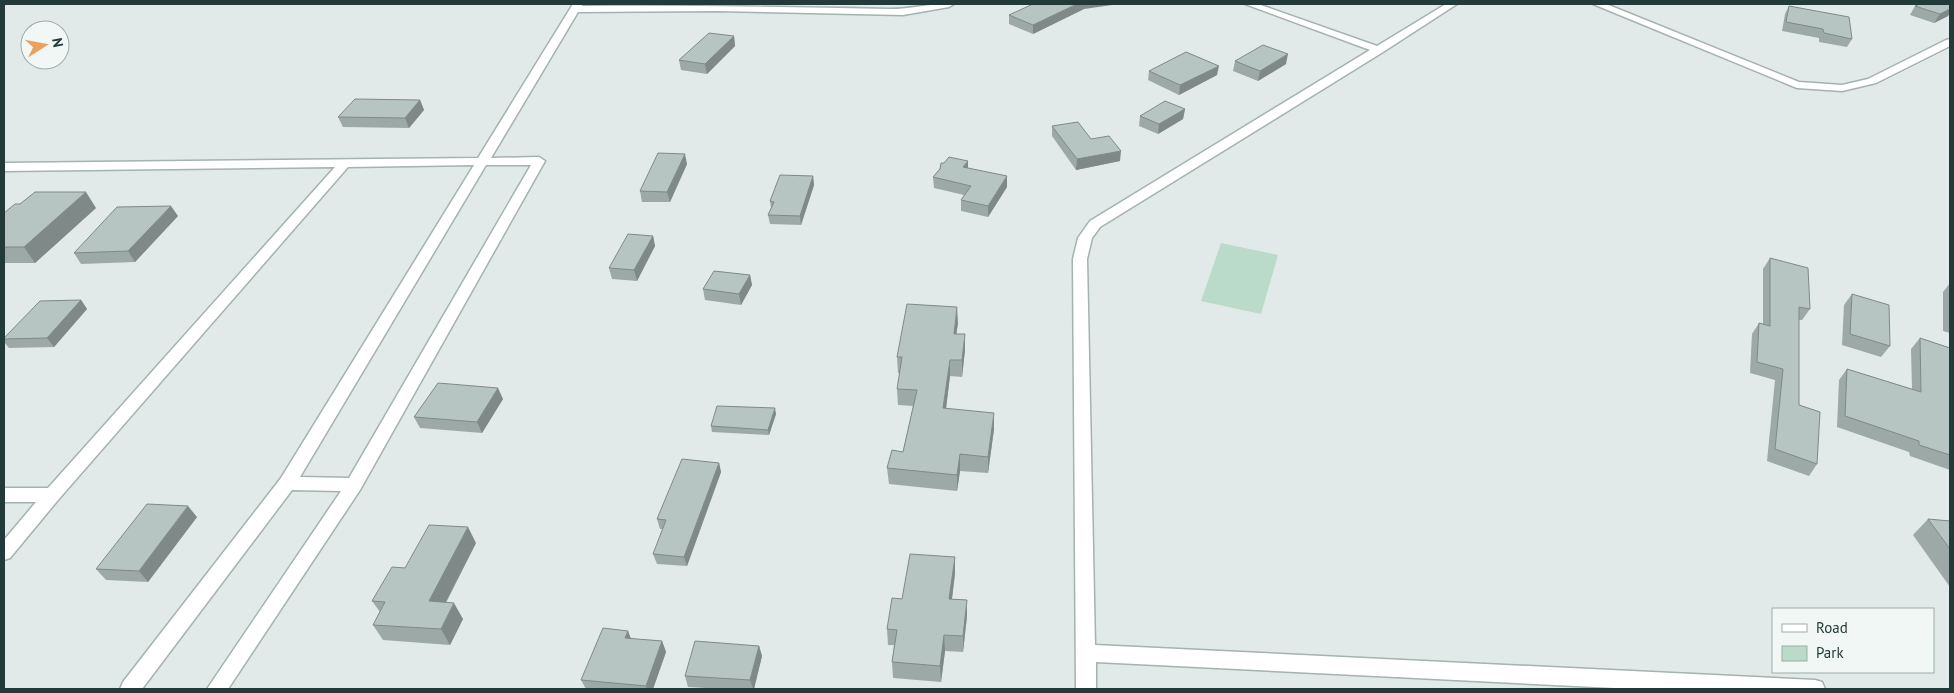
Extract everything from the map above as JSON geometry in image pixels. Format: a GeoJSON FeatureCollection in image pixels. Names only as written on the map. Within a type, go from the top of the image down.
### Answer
{"type":"FeatureCollection","features":[{"type":"Feature","properties":{"kind":"street"},"geometry":{"type":"LineString","coordinates":[[130,689],[287,483],[576,6],[720,6],[903,12],[949,4]]}},
{"type":"Feature","properties":{"kind":"street"},"geometry":{"type":"LineString","coordinates":[[1250,4],[1379,50]]}},
{"type":"Feature","properties":{"kind":"street"},"geometry":{"type":"LineString","coordinates":[[1086,689],[1080,260],[1085,238],[1095,224],[1452,4]]}},
{"type":"Feature","properties":{"kind":"street"},"geometry":{"type":"LineString","coordinates":[[1598,4],[1797,85],[1842,88],[1872,81],[1950,42]]}},
{"type":"Feature","properties":{"kind":"street"},"geometry":{"type":"LineString","coordinates":[[4,167],[538,161],[354,485],[216,689]]}},
{"type":"Feature","properties":{"kind":"street"},"geometry":{"type":"LineString","coordinates":[[4,553],[52,495],[346,162]]}},
{"type":"Feature","properties":{"kind":"street"},"geometry":{"type":"LineString","coordinates":[[287,483],[354,485]]}},
{"type":"Feature","properties":{"kind":"street"},"geometry":{"type":"LineString","coordinates":[[4,495],[52,495]]}},
{"type":"Feature","properties":{"kind":"street"},"geometry":{"type":"LineString","coordinates":[[1085,653],[1815,689]]}},
{"type":"Feature","properties":{"kind":"green space"},"geometry":{"type":"Polygon","coordinates":[[[1221,243],[1278,255],[1261,314],[1201,301],[1221,243]]]}},
{"type":"Feature","properties":{"kind":"building"},"geometry":{"type":"Polygon","coordinates":[[[1033,4],[1077,4],[1033,25],[1009,15],[1033,4]]]}},
{"type":"Feature","properties":{"kind":"building"},"geometry":{"type":"Polygon","coordinates":[[[1920,4],[1950,4],[1950,9],[1940,14],[1915,6],[1920,4]]]}},
{"type":"Feature","properties":{"kind":"building"},"geometry":{"type":"Polygon","coordinates":[[[1789,6],[1849,17],[1852,39],[1824,33],[1823,29],[1786,22],[1789,6]]]}},
{"type":"Feature","properties":{"kind":"building"},"geometry":{"type":"Polygon","coordinates":[[[709,33],[734,36],[705,64],[679,60],[709,33]]]}},
{"type":"Feature","properties":{"kind":"building"},"geometry":{"type":"Polygon","coordinates":[[[1263,45],[1288,54],[1260,71],[1235,61],[1263,45]]]}},
{"type":"Feature","properties":{"kind":"building"},"geometry":{"type":"Polygon","coordinates":[[[1186,52],[1219,66],[1180,85],[1149,71],[1186,52]]]}},
{"type":"Feature","properties":{"kind":"building"},"geometry":{"type":"Polygon","coordinates":[[[355,99],[420,100],[405,118],[338,117],[355,99]]]}},
{"type":"Feature","properties":{"kind":"building"},"geometry":{"type":"Polygon","coordinates":[[[1165,101],[1185,109],[1159,124],[1140,116],[1165,101]]]}},
{"type":"Feature","properties":{"kind":"building"},"geometry":{"type":"Polygon","coordinates":[[[1078,122],[1091,139],[1109,136],[1121,151],[1077,159],[1052,126],[1078,122]]]}},
{"type":"Feature","properties":{"kind":"building"},"geometry":{"type":"Polygon","coordinates":[[[658,153],[685,154],[667,192],[640,191],[658,153]]]}},
{"type":"Feature","properties":{"kind":"building"},"geometry":{"type":"Polygon","coordinates":[[[949,157],[968,161],[963,167],[1007,176],[988,206],[961,200],[971,186],[933,177],[940,169],[941,163],[944,163],[949,157]]]}},
{"type":"Feature","properties":{"kind":"building"},"geometry":{"type":"Polygon","coordinates":[[[780,175],[813,176],[800,216],[768,215],[774,202],[770,201],[780,175]]]}},
{"type":"Feature","properties":{"kind":"building"},"geometry":{"type":"Polygon","coordinates":[[[35,192],[86,192],[24,247],[4,247],[4,213],[15,204],[20,204],[35,192]]]}},
{"type":"Feature","properties":{"kind":"building"},"geometry":{"type":"Polygon","coordinates":[[[171,206],[128,251],[74,253],[117,207],[171,206]]]}},
{"type":"Feature","properties":{"kind":"building"},"geometry":{"type":"Polygon","coordinates":[[[628,234],[653,236],[634,270],[609,268],[628,234]]]}},
{"type":"Feature","properties":{"kind":"building"},"geometry":{"type":"Polygon","coordinates":[[[1770,258],[1808,268],[1810,309],[1799,307],[1799,405],[1820,412],[1817,464],[1775,449],[1783,369],[1757,362],[1759,323],[1770,326],[1770,258]]]}},
{"type":"Feature","properties":{"kind":"building"},"geometry":{"type":"Polygon","coordinates":[[[714,271],[750,275],[739,294],[703,289],[714,271]]]}},
{"type":"Feature","properties":{"kind":"building"},"geometry":{"type":"Polygon","coordinates":[[[1852,294],[1889,305],[1890,346],[1850,334],[1852,294]]]}},
{"type":"Feature","properties":{"kind":"building"},"geometry":{"type":"Polygon","coordinates":[[[81,300],[47,338],[4,339],[40,301],[81,300]]]}},
{"type":"Feature","properties":{"kind":"building"},"geometry":{"type":"Polygon","coordinates":[[[907,304],[957,307],[954,334],[965,334],[962,360],[950,360],[943,408],[994,413],[988,457],[960,454],[957,475],[887,468],[892,450],[903,452],[917,390],[897,389],[902,357],[897,357],[907,304]]]}},
{"type":"Feature","properties":{"kind":"building"},"geometry":{"type":"Polygon","coordinates":[[[1920,338],[1950,348],[1950,455],[1919,445],[1919,441],[1845,416],[1847,369],[1921,392],[1920,338]]]}},
{"type":"Feature","properties":{"kind":"building"},"geometry":{"type":"Polygon","coordinates":[[[438,383],[498,388],[477,422],[414,417],[438,383]]]}},
{"type":"Feature","properties":{"kind":"building"},"geometry":{"type":"Polygon","coordinates":[[[717,406],[775,408],[768,430],[711,426],[717,406]]]}},
{"type":"Feature","properties":{"kind":"building"},"geometry":{"type":"Polygon","coordinates":[[[682,459],[719,463],[684,557],[653,554],[666,520],[657,519],[682,459]]]}},
{"type":"Feature","properties":{"kind":"building"},"geometry":{"type":"Polygon","coordinates":[[[147,504],[188,506],[139,571],[96,569],[147,504]]]}},
{"type":"Feature","properties":{"kind":"building"},"geometry":{"type":"Polygon","coordinates":[[[1928,519],[1950,521],[1950,549],[1928,519]]]}},
{"type":"Feature","properties":{"kind":"building"},"geometry":{"type":"Polygon","coordinates":[[[429,525],[468,527],[429,601],[454,603],[441,629],[373,625],[385,602],[372,601],[392,567],[405,568],[429,525]]]}},
{"type":"Feature","properties":{"kind":"building"},"geometry":{"type":"Polygon","coordinates":[[[910,554],[955,557],[949,599],[967,600],[963,636],[944,635],[940,666],[892,662],[897,630],[887,629],[892,598],[902,599],[910,554]]]}},
{"type":"Feature","properties":{"kind":"building"},"geometry":{"type":"Polygon","coordinates":[[[603,628],[628,631],[625,638],[662,641],[646,686],[581,680],[603,628]]]}},
{"type":"Feature","properties":{"kind":"building"},"geometry":{"type":"Polygon","coordinates":[[[695,641],[759,646],[750,680],[685,676],[695,641]]]}}]}
